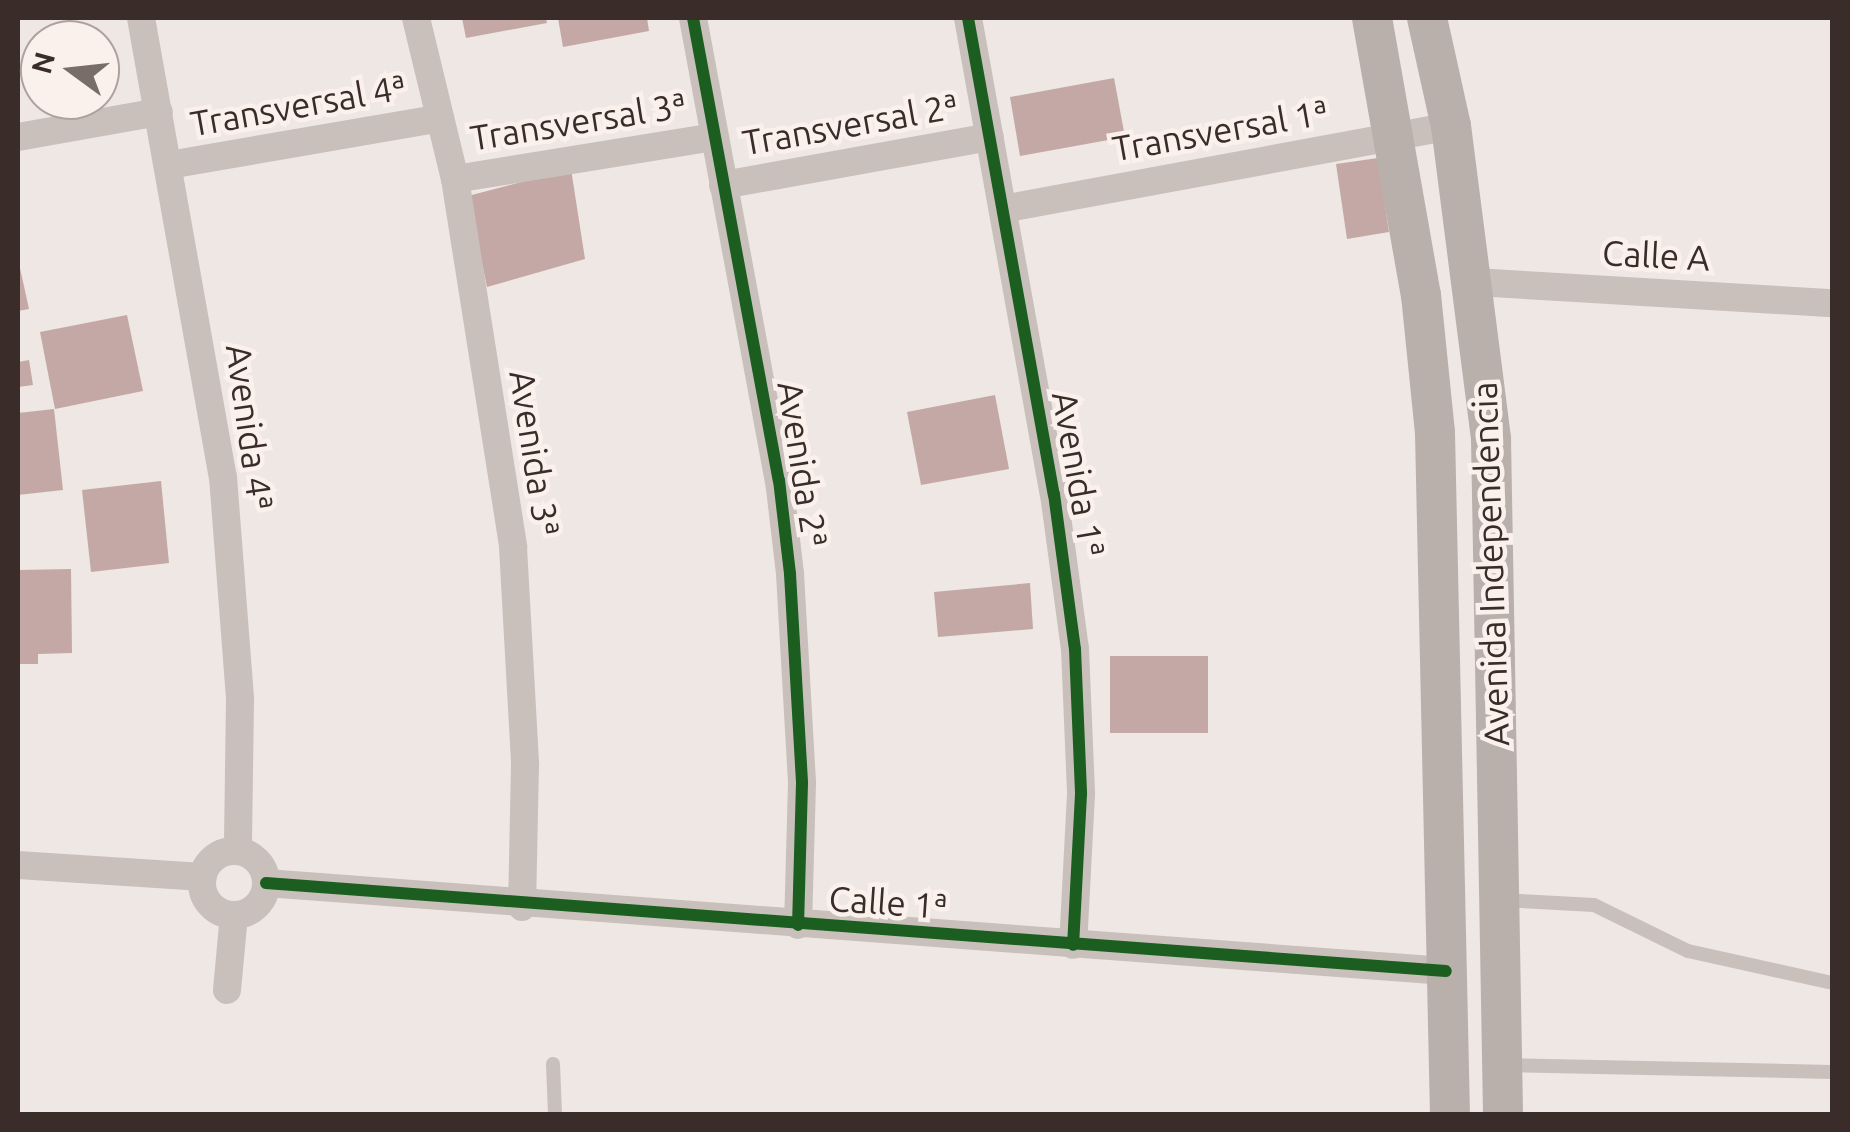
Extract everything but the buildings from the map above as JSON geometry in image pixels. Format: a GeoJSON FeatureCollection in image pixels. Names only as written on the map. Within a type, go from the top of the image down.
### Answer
{"type":"FeatureCollection","features":[{"type":"Feature","properties":{"kind":"main road","name":"Avenida Independencia"},"geometry":{"type":"LineString","coordinates":[[1372,18],[1394,136],[1434,433],[1450,1114]]}},
{"type":"Feature","properties":{"kind":"main road","name":"Avenida Independencia"},"geometry":{"type":"LineString","coordinates":[[1427,18],[1451,126],[1474,282],[1491,439],[1503,1114]]}},
{"type":"Feature","properties":{"kind":"street","name":"Avenida 4ª"},"geometry":{"type":"LineString","coordinates":[[141,18],[223,476],[240,698],[238,851]]}},
{"type":"Feature","properties":{"kind":"street","name":"Avenida 3ª"},"geometry":{"type":"LineString","coordinates":[[416,18],[455,178],[513,547],[525,765],[522,906]]}},
{"type":"Feature","properties":{"kind":"street","name":"Avenida 2ª"},"geometry":{"type":"LineString","coordinates":[[693,18],[779,480],[790,574],[802,782],[798,925]]}},
{"type":"Feature","properties":{"kind":"street","name":"Avenida 1ª"},"geometry":{"type":"LineString","coordinates":[[968,18],[1075,650],[1081,794],[1073,945]]}},
{"type":"Feature","properties":{"kind":"street"},"geometry":{"type":"LineString","coordinates":[[18,137],[159,112]]}},
{"type":"Feature","properties":{"kind":"street","name":"Transversal 4ª"},"geometry":{"type":"LineString","coordinates":[[169,165],[440,118]]}},
{"type":"Feature","properties":{"kind":"street","name":"Transversal 1ª"},"geometry":{"type":"LineString","coordinates":[[1003,209],[1451,126]]}},
{"type":"Feature","properties":{"kind":"street","name":"Transversal 3ª"},"geometry":{"type":"LineString","coordinates":[[455,178],[713,137]]}},
{"type":"Feature","properties":{"kind":"street","name":"Transversal 2ª"},"geometry":{"type":"LineString","coordinates":[[722,185],[990,137]]}},
{"type":"Feature","properties":{"kind":"street","name":"Calle A"},"geometry":{"type":"LineString","coordinates":[[1474,282],[1832,303]]}},
{"type":"Feature","properties":{"kind":"street"},"geometry":{"type":"LineString","coordinates":[[238,851],[261,865],[266,882],[253,909],[234,915],[210,904],[203,877],[220,855],[238,851]]}},
{"type":"Feature","properties":{"kind":"street"},"geometry":{"type":"LineString","coordinates":[[18,865],[203,877]]}},
{"type":"Feature","properties":{"kind":"street","name":"Calle 1ª"},"geometry":{"type":"LineString","coordinates":[[266,882],[522,906],[1446,971]]}},
{"type":"Feature","properties":{"kind":"street"},"geometry":{"type":"LineString","coordinates":[[227,990],[234,915]]}},
{"type":"Feature","properties":{"kind":"lane"},"geometry":{"type":"LineString","coordinates":[[1499,900],[1594,905],[1688,951],[1832,983]]}},
{"type":"Feature","properties":{"kind":"lane"},"geometry":{"type":"LineString","coordinates":[[553,1064],[555,1114]]}},
{"type":"Feature","properties":{"kind":"lane"},"geometry":{"type":"LineString","coordinates":[[1503,1065],[1832,1072]]}},
{"type":"Feature","properties":{"kind":"cycle path"},"geometry":{"type":"LineString","coordinates":[[693,18],[779,480],[790,574],[802,783],[798,925]]}},
{"type":"Feature","properties":{"kind":"cycle path"},"geometry":{"type":"LineString","coordinates":[[968,18],[1054,494],[1075,649],[1081,794],[1073,945]]}},
{"type":"Feature","properties":{"kind":"cycle path"},"geometry":{"type":"LineString","coordinates":[[266,883],[1446,971]]}}]}
